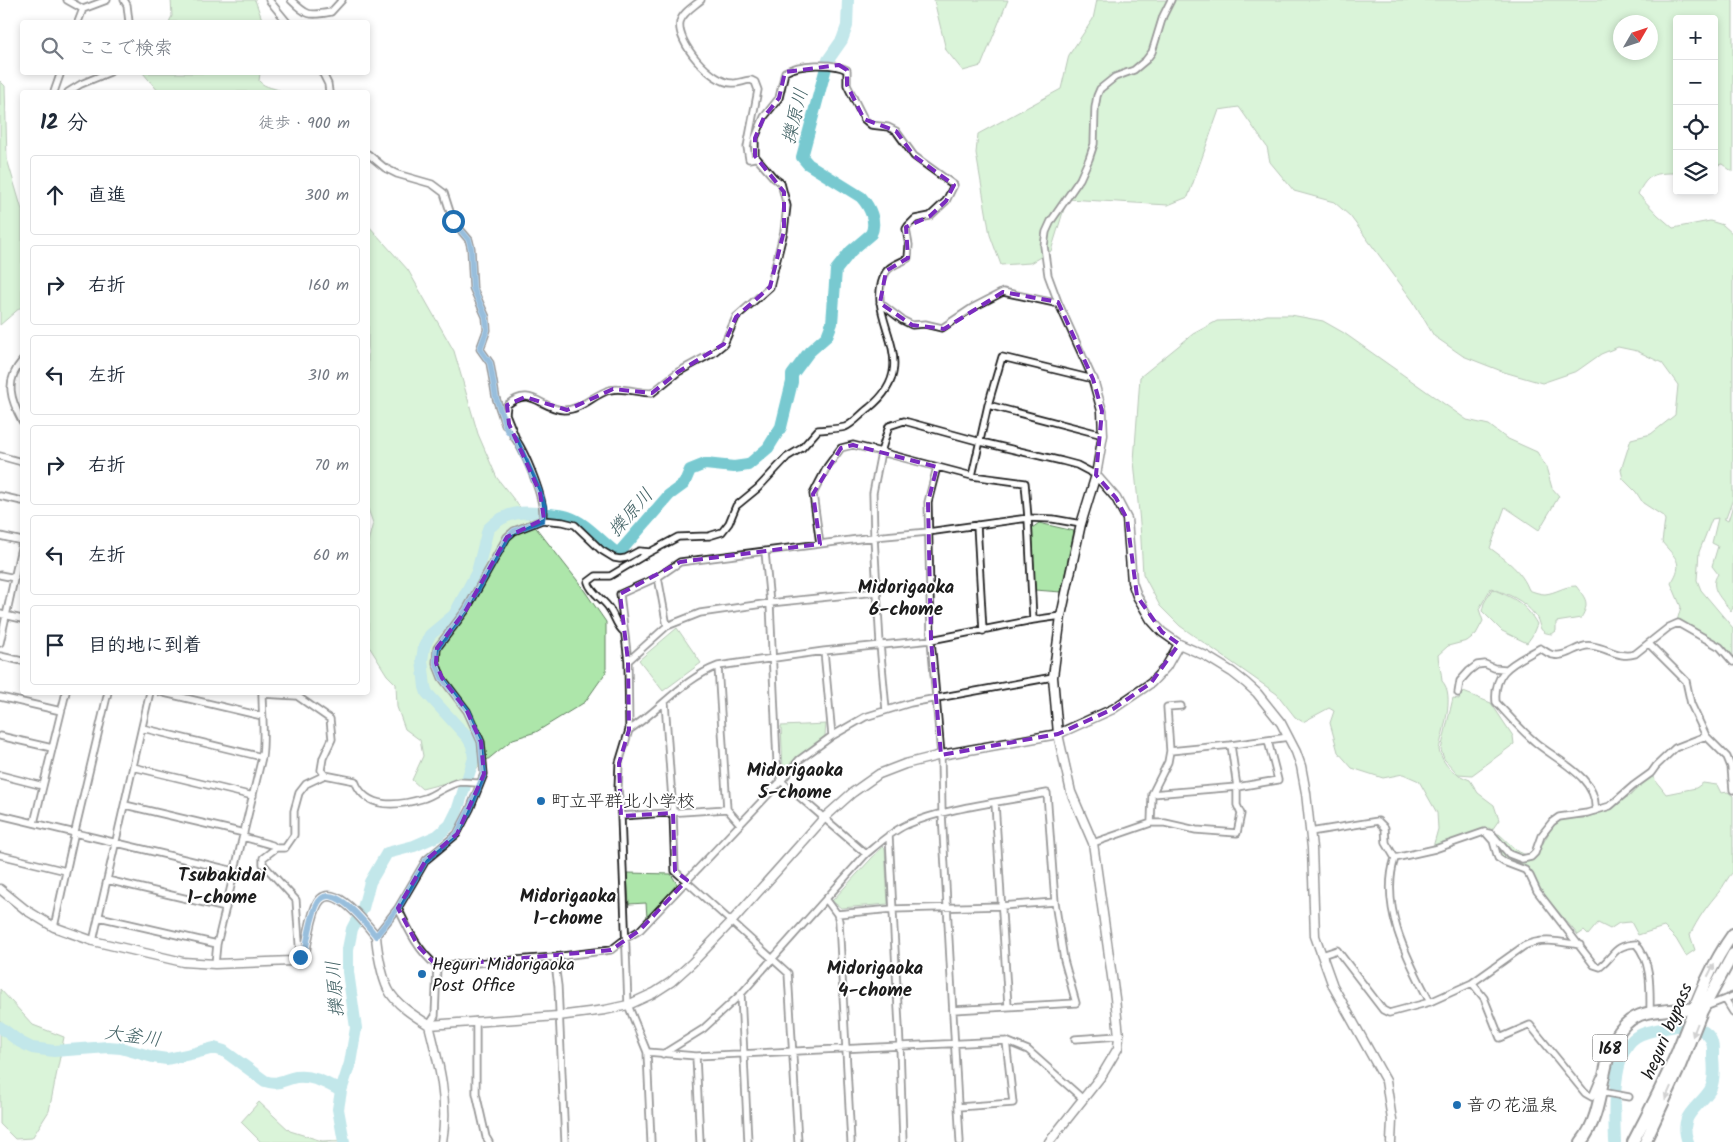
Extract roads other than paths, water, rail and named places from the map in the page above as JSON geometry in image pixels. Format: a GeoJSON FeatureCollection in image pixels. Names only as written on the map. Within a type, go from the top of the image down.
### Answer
{"type":"FeatureCollection","features":[{"type":"Feature","properties":{"kind":"highway","name":"heguri bypass"},"geometry":{"type":"LineString","coordinates":[[1645,1142],[1688,1048],[1711,970],[1733,934]]}},
{"type":"Feature","properties":{"kind":"highway","name":"heguri bypass"},"geometry":{"type":"LineString","coordinates":[[1634,1142],[1698,1010],[1733,954]]}},
{"type":"Feature","properties":{"kind":"highway","name":"168"},"geometry":{"type":"LineString","coordinates":[[1580,1142],[1594,1121],[1605,1092],[1604,1077],[1611,1043],[1619,1030],[1639,1016],[1650,1013],[1698,1010]]}},
{"type":"Feature","properties":{"kind":"street"},"geometry":{"type":"LineString","coordinates":[[67,0],[83,9]]}},
{"type":"Feature","properties":{"kind":"street"},"geometry":{"type":"LineString","coordinates":[[79,20],[83,9],[107,0]]}},
{"type":"Feature","properties":{"kind":"street"},"geometry":{"type":"LineString","coordinates":[[124,0],[127,5],[129,20]]}},
{"type":"Feature","properties":{"kind":"street"},"geometry":{"type":"LineString","coordinates":[[270,0],[285,20]]}},
{"type":"Feature","properties":{"kind":"street"},"geometry":{"type":"LineString","coordinates":[[291,0],[303,12],[314,15],[331,12],[342,0]]}},
{"type":"Feature","properties":{"kind":"street"},"geometry":{"type":"LineString","coordinates":[[701,0],[685,14],[680,22],[680,30],[688,48],[701,66],[717,78],[732,84],[748,80],[756,82],[758,90],[747,147],[749,159],[756,156]]}},
{"type":"Feature","properties":{"kind":"street"},"geometry":{"type":"LineString","coordinates":[[1049,1142],[1102,1075],[1118,1048],[1119,1036],[1093,842],[1071,792],[1058,734],[1053,677],[1061,616],[1081,524],[1096,475],[1103,435],[1102,412],[1093,379],[1058,302],[1048,275],[1045,260],[1046,232],[1055,214],[1080,179],[1089,159],[1094,144],[1097,96],[1106,83],[1124,72],[1134,70],[1146,60],[1152,52],[1163,16],[1171,0]]}},
{"type":"Feature","properties":{"kind":"street"},"geometry":{"type":"LineString","coordinates":[[543,518],[544,509],[540,493],[506,414],[507,405],[515,398],[525,397],[534,398],[556,409],[567,410],[585,404],[602,392],[613,389],[652,392],[678,372],[713,353],[724,344],[736,317],[770,287],[784,231],[787,206],[781,183],[774,178],[756,156],[755,138],[764,117],[780,98],[785,72],[816,66],[838,65],[847,70],[847,85],[859,113],[864,119],[871,125],[896,130],[914,156],[954,185],[946,201],[930,216],[915,219],[908,226],[906,229],[909,245],[908,258],[886,271],[881,287],[880,303],[895,357],[892,378],[881,398],[846,426],[818,430],[802,448],[787,457],[758,488],[736,506],[729,523],[722,532],[709,536],[678,538],[610,576],[596,576],[588,582],[590,588],[608,607],[619,629],[624,632]]}},
{"type":"Feature","properties":{"kind":"street"},"geometry":{"type":"LineString","coordinates":[[55,90],[61,75]]}},
{"type":"Feature","properties":{"kind":"street"},"geometry":{"type":"LineString","coordinates":[[71,90],[103,75]]}},
{"type":"Feature","properties":{"kind":"street"},"geometry":{"type":"LineString","coordinates":[[324,75],[329,90]]}},
{"type":"Feature","properties":{"kind":"street"},"geometry":{"type":"LineString","coordinates":[[370,156],[385,168],[397,174],[432,184],[444,193],[453,221],[469,240],[473,288],[486,317],[487,330],[480,349],[490,363],[496,398],[507,430],[516,439]]}},
{"type":"Feature","properties":{"kind":"street"},"geometry":{"type":"LineString","coordinates":[[880,303],[902,320],[912,324],[925,324],[942,328],[972,308],[1003,292],[1054,303],[1058,302]]}},
{"type":"Feature","properties":{"kind":"street"},"geometry":{"type":"LineString","coordinates":[[972,476],[988,405],[1002,357],[1093,379]]}},
{"type":"Feature","properties":{"kind":"street"},"geometry":{"type":"LineString","coordinates":[[20,364],[15,371],[10,387],[14,406],[20,418]]}},
{"type":"Feature","properties":{"kind":"street"},"geometry":{"type":"LineString","coordinates":[[988,405],[1103,435]]}},
{"type":"Feature","properties":{"kind":"street"},"geometry":{"type":"LineString","coordinates":[[886,710],[876,592],[873,493],[881,452],[889,426],[904,421],[1077,465],[1096,475],[1116,498],[1127,519],[1132,582],[1136,596],[1152,620],[1162,632],[1179,644],[1206,656],[1246,682],[1271,710],[1289,737],[1301,766],[1306,793],[1312,848],[1315,936],[1333,986],[1386,1080],[1392,1120],[1391,1142]]}},
{"type":"Feature","properties":{"kind":"street"},"geometry":{"type":"LineString","coordinates":[[820,544],[813,494],[827,466],[841,448],[853,445],[972,476],[1025,483],[1033,620]]}},
{"type":"Feature","properties":{"kind":"street"},"geometry":{"type":"LineString","coordinates":[[0,456],[20,461]]}},
{"type":"Feature","properties":{"kind":"street"},"geometry":{"type":"LineString","coordinates":[[936,467],[928,502],[928,532],[932,640],[941,755],[942,813],[960,1142]]}},
{"type":"Feature","properties":{"kind":"street"},"geometry":{"type":"LineString","coordinates":[[0,496],[20,501]]}},
{"type":"Feature","properties":{"kind":"street"},"geometry":{"type":"LineString","coordinates":[[376,936],[398,908],[426,860],[457,834],[470,809],[484,774],[481,742],[468,711],[442,678],[436,663],[437,648],[466,610],[507,538],[514,531],[543,518],[575,525],[601,550],[614,558],[626,558],[639,551],[650,552]]}},
{"type":"Feature","properties":{"kind":"street"},"geometry":{"type":"LineString","coordinates":[[651,1142],[647,1052],[628,1005],[621,816],[618,789],[619,763],[629,730],[628,661],[620,594],[658,577],[680,562],[1028,518],[1053,519],[1081,524]]}},
{"type":"Feature","properties":{"kind":"street"},"geometry":{"type":"LineString","coordinates":[[977,525],[983,631]]}},
{"type":"Feature","properties":{"kind":"street"},"geometry":{"type":"LineString","coordinates":[[0,536],[20,541]]}},
{"type":"Feature","properties":{"kind":"street"},"geometry":{"type":"LineString","coordinates":[[0,643],[3,615],[15,578],[20,552]]}},
{"type":"Feature","properties":{"kind":"street"},"geometry":{"type":"LineString","coordinates":[[765,552],[770,603],[777,762],[781,780],[866,854]]}},
{"type":"Feature","properties":{"kind":"street"},"geometry":{"type":"LineString","coordinates":[[0,575],[15,578]]}},
{"type":"Feature","properties":{"kind":"street"},"geometry":{"type":"LineString","coordinates":[[658,577],[667,626]]}},
{"type":"Feature","properties":{"kind":"street"},"geometry":{"type":"LineString","coordinates":[[628,661],[667,626],[700,613],[770,603],[876,592]]}},
{"type":"Feature","properties":{"kind":"street"},"geometry":{"type":"LineString","coordinates":[[3,615],[20,619]]}},
{"type":"Feature","properties":{"kind":"street"},"geometry":{"type":"LineString","coordinates":[[629,730],[644,720],[687,682],[703,671],[718,666],[824,650],[932,640],[1061,616]]}},
{"type":"Feature","properties":{"kind":"street"},"geometry":{"type":"LineString","coordinates":[[1595,811],[1596,799],[1583,779],[1534,742],[1496,702],[1495,690],[1497,681],[1505,669],[1540,648],[1553,656],[1562,655],[1582,647],[1593,646],[1628,656],[1635,654],[1669,627],[1678,623],[1720,647],[1733,662]]}},
{"type":"Feature","properties":{"kind":"street"},"geometry":{"type":"LineString","coordinates":[[0,889],[26,910],[54,927],[93,941],[183,962],[216,964],[292,961],[300,957],[305,952],[316,905],[323,898],[330,896],[342,900],[376,936],[388,990],[406,1010],[429,1025],[558,1016],[605,1010],[628,1005],[654,993],[671,982],[732,921],[824,818],[879,774],[905,764],[941,755],[1058,734],[1113,709],[1151,684],[1166,667],[1179,644]]}},
{"type":"Feature","properties":{"kind":"street"},"geometry":{"type":"LineString","coordinates":[[1649,644],[1686,681],[1691,704],[1706,736],[1727,757],[1731,768],[1733,790]]}},
{"type":"Feature","properties":{"kind":"street"},"geometry":{"type":"LineString","coordinates":[[824,650],[832,736]]}},
{"type":"Feature","properties":{"kind":"street"},"geometry":{"type":"LineString","coordinates":[[0,656],[20,661]]}},
{"type":"Feature","properties":{"kind":"street"},"geometry":{"type":"LineString","coordinates":[[1458,692],[1460,681],[1477,665],[1485,664],[1494,668],[1505,669]]}},
{"type":"Feature","properties":{"kind":"street"},"geometry":{"type":"LineString","coordinates":[[718,666],[726,810],[740,824]]}},
{"type":"Feature","properties":{"kind":"street"},"geometry":{"type":"LineString","coordinates":[[398,908],[426,958],[437,966],[554,957],[611,950],[640,930],[799,760],[832,736],[865,717],[910,703],[1053,677]]}},
{"type":"Feature","properties":{"kind":"street"},"geometry":{"type":"LineString","coordinates":[[34,823],[65,695]]}},
{"type":"Feature","properties":{"kind":"street"},"geometry":{"type":"LineString","coordinates":[[54,927],[107,695]]}},
{"type":"Feature","properties":{"kind":"street"},"geometry":{"type":"LineString","coordinates":[[93,941],[149,695]]}},
{"type":"Feature","properties":{"kind":"street"},"geometry":{"type":"LineString","coordinates":[[173,695],[262,716]]}},
{"type":"Feature","properties":{"kind":"street"},"geometry":{"type":"LineString","coordinates":[[216,964],[217,944],[262,757],[264,742],[262,695]]}},
{"type":"Feature","properties":{"kind":"street"},"geometry":{"type":"LineString","coordinates":[[285,695],[297,696],[330,719],[332,739],[323,758],[321,770],[325,775]]}},
{"type":"Feature","properties":{"kind":"street"},"geometry":{"type":"LineString","coordinates":[[0,697],[61,711]]}},
{"type":"Feature","properties":{"kind":"street"},"geometry":{"type":"LineString","coordinates":[[665,702],[675,871],[788,973],[798,1142]]}},
{"type":"Feature","properties":{"kind":"street"},"geometry":{"type":"LineString","coordinates":[[1151,823],[1152,794],[1168,762],[1170,751],[1167,707],[1181,706]]}},
{"type":"Feature","properties":{"kind":"street"},"geometry":{"type":"LineString","coordinates":[[142,728],[262,757]]}},
{"type":"Feature","properties":{"kind":"street"},"geometry":{"type":"LineString","coordinates":[[0,736],[52,748]]}},
{"type":"Feature","properties":{"kind":"street"},"geometry":{"type":"LineString","coordinates":[[1395,858],[1435,850],[1484,832],[1492,834],[1510,854],[1522,859],[1531,858],[1535,853],[1541,836],[1552,822],[1559,817],[1595,811],[1610,806],[1651,773],[1676,748],[1706,736]]}},
{"type":"Feature","properties":{"kind":"street"},"geometry":{"type":"LineString","coordinates":[[1170,751],[1268,741],[1289,737]]}},
{"type":"Feature","properties":{"kind":"street"},"geometry":{"type":"LineString","coordinates":[[1152,794],[1237,787],[1278,780],[1268,741]]}},
{"type":"Feature","properties":{"kind":"street"},"geometry":{"type":"LineString","coordinates":[[1093,842],[1151,823],[1165,823],[1196,830],[1237,833],[1242,814],[1237,805],[1237,787],[1231,745]]}},
{"type":"Feature","properties":{"kind":"street"},"geometry":{"type":"LineString","coordinates":[[134,767],[253,796]]}},
{"type":"Feature","properties":{"kind":"street"},"geometry":{"type":"LineString","coordinates":[[0,775],[43,786]]}},
{"type":"Feature","properties":{"kind":"street"},"geometry":{"type":"LineString","coordinates":[[125,805],[244,835],[276,848],[285,848],[294,835],[294,812],[299,793],[306,784],[325,775],[355,781],[358,790],[375,803],[394,804],[425,798],[462,782],[480,783]]}},
{"type":"Feature","properties":{"kind":"street"},"geometry":{"type":"LineString","coordinates":[[663,1054],[703,1029],[741,994],[866,854],[889,835],[906,825],[942,813],[1046,793],[1055,902],[1064,960],[1076,1003],[953,1010]]}},
{"type":"Feature","properties":{"kind":"street"},"geometry":{"type":"LineString","coordinates":[[995,803],[1008,1006]]}},
{"type":"Feature","properties":{"kind":"street"},"geometry":{"type":"LineString","coordinates":[[621,816],[726,810]]}},
{"type":"Feature","properties":{"kind":"street"},"geometry":{"type":"LineString","coordinates":[[0,815],[75,831],[234,870]]}},
{"type":"Feature","properties":{"kind":"street"},"geometry":{"type":"LineString","coordinates":[[1310,832],[1378,821],[1385,828],[1386,842],[1395,858],[1391,871],[1391,880],[1396,928],[1430,1002]]}},
{"type":"Feature","properties":{"kind":"street"},"geometry":{"type":"LineString","coordinates":[[1484,832],[1493,841],[1498,858],[1525,870],[1530,876],[1537,891],[1594,965],[1600,967],[1617,948],[1636,944],[1643,952],[1646,961],[1650,1013]]}},
{"type":"Feature","properties":{"kind":"street"},"geometry":{"type":"LineString","coordinates":[[889,835],[903,1142]]}},
{"type":"Feature","properties":{"kind":"street"},"geometry":{"type":"LineString","coordinates":[[276,848],[263,858],[263,864],[296,900],[300,957]]}},
{"type":"Feature","properties":{"kind":"street"},"geometry":{"type":"LineString","coordinates":[[0,855],[66,871]]}},
{"type":"Feature","properties":{"kind":"street"},"geometry":{"type":"LineString","coordinates":[[107,880],[226,908]]}},
{"type":"Feature","properties":{"kind":"street"},"geometry":{"type":"LineString","coordinates":[[826,899],[837,914],[839,922],[850,1142]]}},
{"type":"Feature","properties":{"kind":"street"},"geometry":{"type":"LineString","coordinates":[[837,914],[893,909],[1001,906],[1055,902]]}},
{"type":"Feature","properties":{"kind":"street"},"geometry":{"type":"LineString","coordinates":[[98,916],[217,944]]}},
{"type":"Feature","properties":{"kind":"street"},"geometry":{"type":"LineString","coordinates":[[1322,955],[1337,950],[1383,1010],[1388,1013],[1430,1002],[1472,983],[1533,941],[1554,941],[1580,945]]}},
{"type":"Feature","properties":{"kind":"street"},"geometry":{"type":"LineString","coordinates":[[554,957],[558,986],[565,1142]]}},
{"type":"Feature","properties":{"kind":"street"},"geometry":{"type":"LineString","coordinates":[[437,966],[435,1016],[429,1025],[442,1076],[444,1128],[442,1142]]}},
{"type":"Feature","properties":{"kind":"street"},"geometry":{"type":"LineString","coordinates":[[1472,983],[1484,998],[1500,1038],[1530,1025],[1585,1093],[1592,1097],[1600,1078],[1604,1077]]}},
{"type":"Feature","properties":{"kind":"street"},"geometry":{"type":"LineString","coordinates":[[741,994],[748,1142]]}},
{"type":"Feature","properties":{"kind":"street"},"geometry":{"type":"LineString","coordinates":[[1698,1010],[1733,996]]}},
{"type":"Feature","properties":{"kind":"street"},"geometry":{"type":"LineString","coordinates":[[1725,999],[1733,1012]]}},
{"type":"Feature","properties":{"kind":"street"},"geometry":{"type":"LineString","coordinates":[[476,1021],[476,1093],[486,1137],[489,1142]]}},
{"type":"Feature","properties":{"kind":"street"},"geometry":{"type":"LineString","coordinates":[[1076,1039],[1119,1036]]}},
{"type":"Feature","properties":{"kind":"street"},"geometry":{"type":"LineString","coordinates":[[647,1052],[696,1056],[1006,1041],[1028,1050],[1083,1100]]}},
{"type":"Feature","properties":{"kind":"street"},"geometry":{"type":"LineString","coordinates":[[958,1107],[1012,1103],[1006,1041]]}},
{"type":"Feature","properties":{"kind":"street"},"geometry":{"type":"LineString","coordinates":[[696,1056],[700,1142]]}},
{"type":"Feature","properties":{"kind":"street"},"geometry":{"type":"LineString","coordinates":[[1605,1092],[1629,1097]]}},
{"type":"Feature","properties":{"kind":"waterway","name":"擽原川"},"geometry":{"type":"LineString","coordinates":[[344,1142],[338,1109],[341,1091],[350,1063],[356,1028],[348,972],[348,949],[352,929],[363,908],[370,882],[387,853],[414,846],[437,836],[450,825],[457,811],[474,758],[472,745],[468,738],[427,693],[422,660],[424,647],[430,635],[454,615],[477,572],[488,529],[502,518],[524,512],[568,517],[588,528],[618,554],[669,495],[684,484],[690,470],[705,464],[734,467],[748,465],[768,448],[781,427],[792,375],[809,352],[827,336],[832,323],[836,270],[851,251],[871,234],[873,229],[872,215],[861,197],[808,164],[802,157],[828,60],[842,40],[847,26],[848,0]]}},
{"type":"Feature","properties":{"kind":"waterway"},"geometry":{"type":"LineString","coordinates":[[1615,1142],[1614,1116],[1618,1070],[1628,1045],[1636,1037],[1645,1033],[1680,1026],[1690,1026],[1704,1032],[1711,1040],[1714,1069],[1710,1090],[1687,1119],[1685,1125],[1688,1142]]}},
{"type":"Feature","properties":{"kind":"waterway","name":"大釜川"},"geometry":{"type":"LineString","coordinates":[[0,1027],[20,1042],[32,1048],[54,1051],[108,1047],[121,1048],[167,1059],[214,1048],[224,1051],[265,1081],[277,1082],[296,1077],[308,1077],[319,1080],[341,1091]]}},
{"type":"Feature","properties":{"kind":"place","name":"町立平群北小学校"},"geometry":{"type":"Point","coordinates":[541,801]}},
{"type":"Feature","properties":{"kind":"place","name":"Heguri Midorigaoka Post Office"},"geometry":{"type":"Point","coordinates":[422,974]}},
{"type":"Feature","properties":{"kind":"place","name":"音の花温泉"},"geometry":{"type":"Point","coordinates":[1457,1105]}},
{"type":"Feature","properties":{"kind":"district","name":"Midorigaoka 6-chome"},"geometry":{"type":"Point","coordinates":[906,597]}},
{"type":"Feature","properties":{"kind":"district","name":"Midorigaoka 5-chome"},"geometry":{"type":"Point","coordinates":[795,780]}},
{"type":"Feature","properties":{"kind":"district","name":"Tsubakidai 1-chome"},"geometry":{"type":"Point","coordinates":[222,885]}},
{"type":"Feature","properties":{"kind":"district","name":"Midorigaoka 1-chome"},"geometry":{"type":"Point","coordinates":[568,906]}},
{"type":"Feature","properties":{"kind":"district","name":"Midorigaoka 4-chome"},"geometry":{"type":"Point","coordinates":[875,978]}}]}
